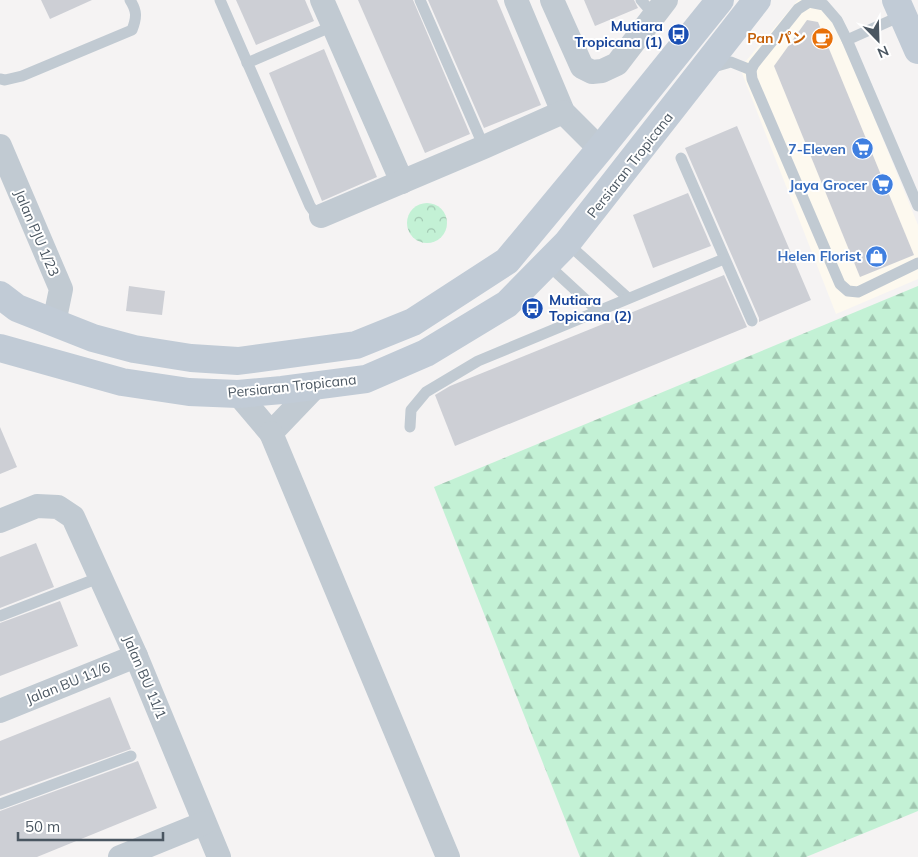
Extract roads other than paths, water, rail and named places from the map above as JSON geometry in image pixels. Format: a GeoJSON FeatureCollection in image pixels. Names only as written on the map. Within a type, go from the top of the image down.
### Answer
{"type":"FeatureCollection","features":[{"type":"Feature","properties":{"kind":"main road"},"geometry":{"type":"LineString","coordinates":[[8,301],[59,326],[93,338],[134,349],[191,358],[238,361],[356,345],[413,322],[507,261],[720,0]]}},
{"type":"Feature","properties":{"kind":"main road","name":"Persiaran Tropicana"},"geometry":{"type":"LineString","coordinates":[[0,348],[122,382],[189,392],[238,394],[366,379],[426,353],[507,304],[567,244],[757,0]]}},
{"type":"Feature","properties":{"kind":"main road"},"geometry":{"type":"LineString","coordinates":[[899,8],[918,50]]}},
{"type":"Feature","properties":{"kind":"main road"},"geometry":{"type":"LineString","coordinates":[[0,344],[15,335],[19,324],[8,301]]}},
{"type":"Feature","properties":{"kind":"main road"},"geometry":{"type":"LineString","coordinates":[[58,365],[52,353],[52,342],[59,326]]}},
{"type":"Feature","properties":{"kind":"street"},"geometry":{"type":"LineString","coordinates":[[322,0],[402,182]]}},
{"type":"Feature","properties":{"kind":"street"},"geometry":{"type":"LineString","coordinates":[[516,0],[563,112],[600,149]]}},
{"type":"Feature","properties":{"kind":"street"},"geometry":{"type":"LineString","coordinates":[[552,0],[582,67],[592,72],[602,71],[617,64],[654,5]]}},
{"type":"Feature","properties":{"kind":"street"},"geometry":{"type":"LineString","coordinates":[[321,216],[563,112]]}},
{"type":"Feature","properties":{"kind":"street","name":"Jalan PJU 1/23"},"geometry":{"type":"LineString","coordinates":[[0,146],[61,289],[59,326]]}},
{"type":"Feature","properties":{"kind":"street"},"geometry":{"type":"LineString","coordinates":[[271,432],[316,386]]}},
{"type":"Feature","properties":{"kind":"street"},"geometry":{"type":"LineString","coordinates":[[238,394],[271,432],[448,857]]}},
{"type":"Feature","properties":{"kind":"street","name":"Jalan BU 11/1"},"geometry":{"type":"LineString","coordinates":[[0,520],[37,506],[58,506],[73,517],[136,656],[219,857]]}},
{"type":"Feature","properties":{"kind":"street","name":"Jalan BU 11/6"},"geometry":{"type":"LineString","coordinates":[[0,711],[136,656]]}},
{"type":"Feature","properties":{"kind":"street"},"geometry":{"type":"LineString","coordinates":[[120,857],[204,823]]}},
{"type":"Feature","properties":{"kind":"lane"},"geometry":{"type":"LineString","coordinates":[[0,78],[5,80],[22,76],[132,30],[137,18],[136,9],[130,0]]}},
{"type":"Feature","properties":{"kind":"lane"},"geometry":{"type":"LineString","coordinates":[[220,0],[310,206],[315,213],[321,216]]}},
{"type":"Feature","properties":{"kind":"lane"},"geometry":{"type":"LineString","coordinates":[[420,0],[484,147]]}},
{"type":"Feature","properties":{"kind":"lane"},"geometry":{"type":"LineString","coordinates":[[918,206],[837,20],[824,5],[809,2],[798,9],[754,64],[751,70],[752,79],[840,284],[848,291],[858,292],[918,263]]}},
{"type":"Feature","properties":{"kind":"lane"},"geometry":{"type":"LineString","coordinates":[[847,40],[899,8]]}},
{"type":"Feature","properties":{"kind":"lane"},"geometry":{"type":"LineString","coordinates":[[247,63],[333,26]]}},
{"type":"Feature","properties":{"kind":"lane"},"geometry":{"type":"LineString","coordinates":[[703,70],[731,62],[751,70]]}},
{"type":"Feature","properties":{"kind":"lane"},"geometry":{"type":"LineString","coordinates":[[681,158],[752,321]]}},
{"type":"Feature","properties":{"kind":"lane"},"geometry":{"type":"LineString","coordinates":[[567,244],[628,298]]}},
{"type":"Feature","properties":{"kind":"lane"},"geometry":{"type":"LineString","coordinates":[[410,427],[411,410],[426,392],[478,361],[724,259]]}},
{"type":"Feature","properties":{"kind":"lane"},"geometry":{"type":"LineString","coordinates":[[547,264],[598,311]]}},
{"type":"Feature","properties":{"kind":"lane"},"geometry":{"type":"LineString","coordinates":[[0,616],[101,577]]}},
{"type":"Feature","properties":{"kind":"lane"},"geometry":{"type":"LineString","coordinates":[[0,804],[131,756]]}},
{"type":"Feature","properties":{"kind":"place","name":"Mutiara Tropicana (1)"},"geometry":{"type":"Point","coordinates":[679,34]}},
{"type":"Feature","properties":{"kind":"place","name":"Pan パン"},"geometry":{"type":"Point","coordinates":[822,38]}},
{"type":"Feature","properties":{"kind":"place","name":"7-Eleven"},"geometry":{"type":"Point","coordinates":[862,149]}},
{"type":"Feature","properties":{"kind":"place","name":"Jaya Grocer"},"geometry":{"type":"Point","coordinates":[883,185]}},
{"type":"Feature","properties":{"kind":"place","name":"Helen Florist"},"geometry":{"type":"Point","coordinates":[877,256]}},
{"type":"Feature","properties":{"kind":"place","name":"Mutiara Topicana (2)"},"geometry":{"type":"Point","coordinates":[533,308]}}]}
